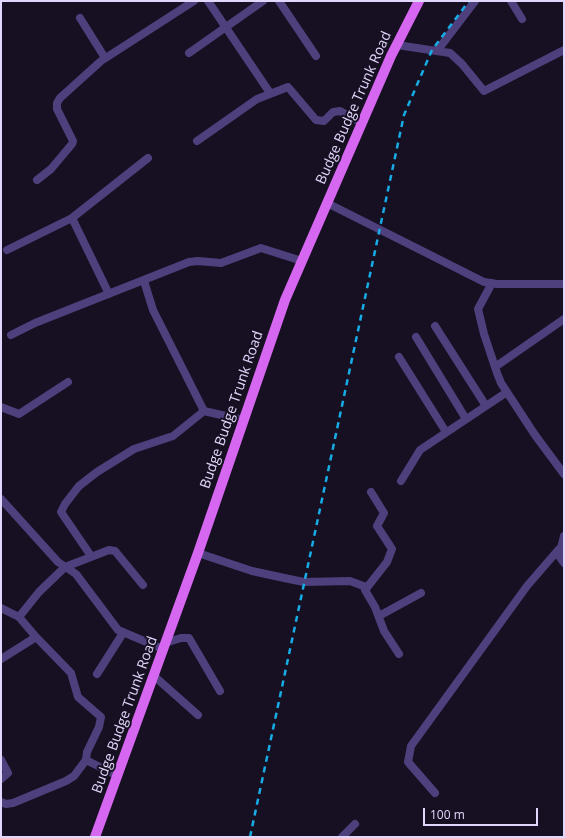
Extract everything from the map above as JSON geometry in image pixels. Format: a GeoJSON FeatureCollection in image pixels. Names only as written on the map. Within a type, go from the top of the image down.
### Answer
{"type":"FeatureCollection","features":[{"type":"Feature","properties":{"kind":"main road","name":"Budge Budge Trunk Road"},"geometry":{"type":"LineString","coordinates":[[96,837],[198,553],[285,300],[362,123],[397,45],[419,1]]}},
{"type":"Feature","properties":{"kind":"street"},"geometry":{"type":"LineString","coordinates":[[37,180],[50,169],[72,144],[57,109],[57,103],[105,58],[194,1]]}},
{"type":"Feature","properties":{"kind":"street"},"geometry":{"type":"LineString","coordinates":[[208,1],[224,27],[270,93]]}},
{"type":"Feature","properties":{"kind":"street"},"geometry":{"type":"LineString","coordinates":[[189,53],[224,27],[264,1]]}},
{"type":"Feature","properties":{"kind":"street"},"geometry":{"type":"LineString","coordinates":[[279,1],[316,56]]}},
{"type":"Feature","properties":{"kind":"street"},"geometry":{"type":"LineString","coordinates":[[437,50],[475,1]]}},
{"type":"Feature","properties":{"kind":"street"},"geometry":{"type":"LineString","coordinates":[[511,1],[522,19]]}},
{"type":"Feature","properties":{"kind":"street"},"geometry":{"type":"LineString","coordinates":[[80,18],[105,58]]}},
{"type":"Feature","properties":{"kind":"street"},"geometry":{"type":"LineString","coordinates":[[397,45],[437,50],[454,56],[484,91],[564,50]]}},
{"type":"Feature","properties":{"kind":"street"},"geometry":{"type":"LineString","coordinates":[[197,141],[244,106],[283,88],[291,89],[316,120],[321,122],[333,112],[340,111],[362,123]]}},
{"type":"Feature","properties":{"kind":"street"},"geometry":{"type":"LineString","coordinates":[[7,250],[72,218],[148,158]]}},
{"type":"Feature","properties":{"kind":"street"},"geometry":{"type":"LineString","coordinates":[[327,204],[446,262],[472,277],[492,283],[564,284]]}},
{"type":"Feature","properties":{"kind":"street"},"geometry":{"type":"LineString","coordinates":[[72,218],[109,294]]}},
{"type":"Feature","properties":{"kind":"street"},"geometry":{"type":"LineString","coordinates":[[11,335],[35,323],[189,262],[198,261],[222,264],[261,248],[302,261]]}},
{"type":"Feature","properties":{"kind":"street"},"geometry":{"type":"LineString","coordinates":[[144,281],[153,310],[204,412]]}},
{"type":"Feature","properties":{"kind":"street"},"geometry":{"type":"LineString","coordinates":[[492,283],[478,310],[495,367],[507,392],[535,436],[564,474]]}},
{"type":"Feature","properties":{"kind":"street"},"geometry":{"type":"LineString","coordinates":[[495,367],[564,319]]}},
{"type":"Feature","properties":{"kind":"street"},"geometry":{"type":"LineString","coordinates":[[435,326],[486,406]]}},
{"type":"Feature","properties":{"kind":"street"},"geometry":{"type":"LineString","coordinates":[[416,337],[466,419]]}},
{"type":"Feature","properties":{"kind":"street"},"geometry":{"type":"LineString","coordinates":[[398,356],[446,432]]}},
{"type":"Feature","properties":{"kind":"street"},"geometry":{"type":"LineString","coordinates":[[1,407],[19,414],[68,382]]}},
{"type":"Feature","properties":{"kind":"street"},"geometry":{"type":"LineString","coordinates":[[401,482],[417,454],[446,432],[507,392]]}},
{"type":"Feature","properties":{"kind":"street"},"geometry":{"type":"LineString","coordinates":[[91,556],[61,512],[65,504],[79,486],[97,472],[134,450],[173,436],[204,412],[244,420]]}},
{"type":"Feature","properties":{"kind":"street"},"geometry":{"type":"LineString","coordinates":[[371,492],[384,513],[377,526],[392,549],[387,562],[366,587],[367,595],[379,616],[384,631],[399,654]]}},
{"type":"Feature","properties":{"kind":"street"},"geometry":{"type":"LineString","coordinates":[[1,499],[58,562],[76,574],[114,625],[123,633],[164,646],[181,638],[188,638],[220,691]]}},
{"type":"Feature","properties":{"kind":"street"},"geometry":{"type":"LineString","coordinates":[[436,793],[408,762],[411,746],[527,586],[559,549],[564,536]]}},
{"type":"Feature","properties":{"kind":"street"},"geometry":{"type":"LineString","coordinates":[[559,549],[559,556],[564,563]]}},
{"type":"Feature","properties":{"kind":"street"},"geometry":{"type":"LineString","coordinates":[[19,617],[39,592],[64,567],[108,550],[115,552],[142,585]]}},
{"type":"Feature","properties":{"kind":"street"},"geometry":{"type":"LineString","coordinates":[[198,553],[252,571],[289,580],[304,582],[350,581],[366,587]]}},
{"type":"Feature","properties":{"kind":"street"},"geometry":{"type":"LineString","coordinates":[[379,616],[422,593]]}},
{"type":"Feature","properties":{"kind":"street"},"geometry":{"type":"LineString","coordinates":[[1,608],[19,617],[71,673],[78,697],[101,717],[99,727],[87,752],[86,760],[77,772],[66,781],[13,803],[6,804],[1,802]]}},
{"type":"Feature","properties":{"kind":"street"},"geometry":{"type":"LineString","coordinates":[[97,674],[123,633]]}},
{"type":"Feature","properties":{"kind":"street"},"geometry":{"type":"LineString","coordinates":[[1,659],[36,637]]}},
{"type":"Feature","properties":{"kind":"street"},"geometry":{"type":"LineString","coordinates":[[154,676],[198,715]]}},
{"type":"Feature","properties":{"kind":"street"},"geometry":{"type":"LineString","coordinates":[[1,760],[8,773],[1,779]]}},
{"type":"Feature","properties":{"kind":"street"},"geometry":{"type":"LineString","coordinates":[[86,760],[118,776]]}},
{"type":"Feature","properties":{"kind":"street"},"geometry":{"type":"LineString","coordinates":[[342,837],[355,824]]}},
{"type":"Feature","properties":{"kind":"railway"},"geometry":{"type":"LineString","coordinates":[[250,837],[404,115],[432,50],[469,1]]}}]}
